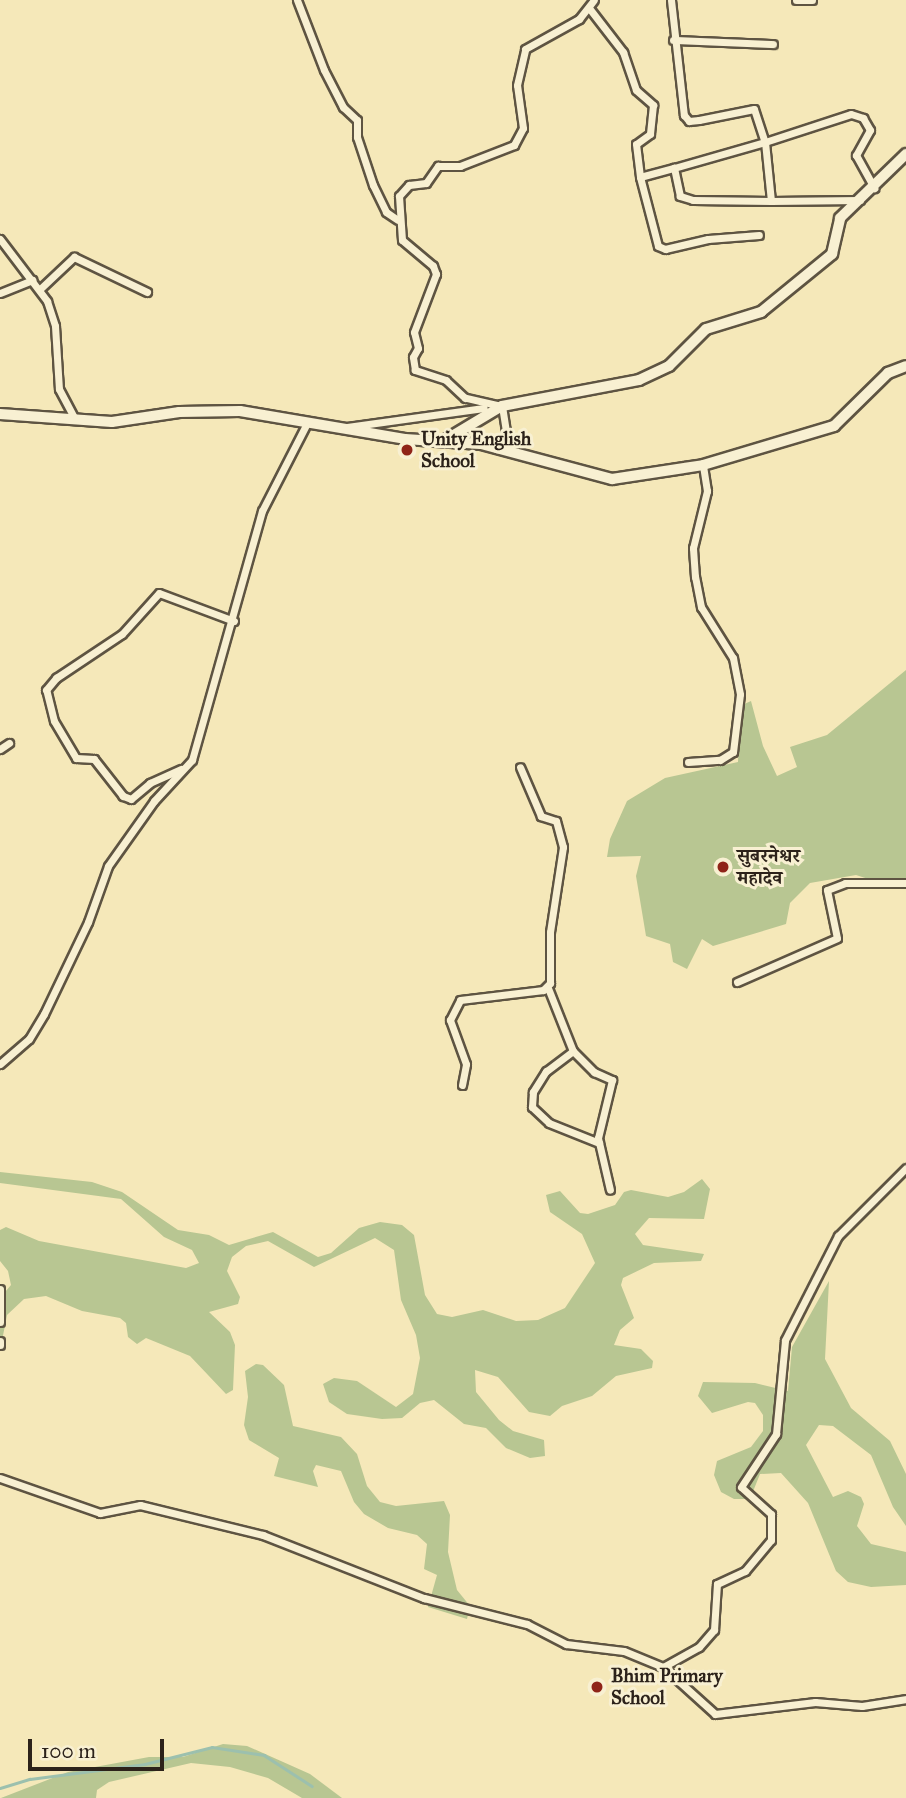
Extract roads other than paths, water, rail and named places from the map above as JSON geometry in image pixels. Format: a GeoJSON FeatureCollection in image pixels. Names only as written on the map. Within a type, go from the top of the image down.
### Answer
{"type":"FeatureCollection","features":[{"type":"Feature","properties":{"kind":"street"},"geometry":{"type":"LineString","coordinates":[[298,0],[324,70],[343,107],[357,120],[357,137],[373,185],[386,212],[398,220]]}},
{"type":"Feature","properties":{"kind":"street"},"geometry":{"type":"LineString","coordinates":[[502,406],[465,398],[446,380],[415,370],[413,357],[418,348],[414,332],[436,274],[433,266],[409,249],[398,220],[403,190],[426,183],[438,166],[460,166],[514,145],[523,128],[517,85],[525,49],[589,8],[594,0]]}},
{"type":"Feature","properties":{"kind":"street"},"geometry":{"type":"LineString","coordinates":[[671,0],[673,40],[684,115],[689,121],[699,120],[750,106],[765,142],[771,201]]}},
{"type":"Feature","properties":{"kind":"street"},"geometry":{"type":"LineString","coordinates":[[796,0],[812,0]]}},
{"type":"Feature","properties":{"kind":"street"},"geometry":{"type":"LineString","coordinates":[[589,8],[623,52],[636,90],[653,105],[650,134],[636,144],[640,177],[658,246],[665,249],[708,239],[759,235]]}},
{"type":"Feature","properties":{"kind":"street"},"geometry":{"type":"LineString","coordinates":[[673,40],[773,44]]}},
{"type":"Feature","properties":{"kind":"street"},"geometry":{"type":"LineString","coordinates":[[640,177],[858,114],[870,130],[856,155],[874,188]]}},
{"type":"Feature","properties":{"kind":"street"},"geometry":{"type":"LineString","coordinates":[[346,427],[502,406],[639,380],[669,366],[706,329],[761,312],[832,254],[840,218],[874,188],[906,154]]}},
{"type":"Feature","properties":{"kind":"street"},"geometry":{"type":"LineString","coordinates":[[674,169],[684,200],[860,200]]}},
{"type":"Feature","properties":{"kind":"street"},"geometry":{"type":"LineString","coordinates":[[0,239],[40,289],[55,326],[59,389],[75,419]]}},
{"type":"Feature","properties":{"kind":"street"},"geometry":{"type":"LineString","coordinates":[[40,289],[74,257],[147,292]]}},
{"type":"Feature","properties":{"kind":"street"},"geometry":{"type":"LineString","coordinates":[[0,293],[33,280]]}},
{"type":"Feature","properties":{"kind":"street"},"geometry":{"type":"LineString","coordinates":[[0,414],[135,421],[162,414],[213,411],[346,427],[405,439],[447,439],[509,450],[612,479],[703,465],[834,426],[888,373],[906,366]]}},
{"type":"Feature","properties":{"kind":"street"},"geometry":{"type":"LineString","coordinates":[[447,439],[502,406]]}},
{"type":"Feature","properties":{"kind":"street"},"geometry":{"type":"LineString","coordinates":[[502,406],[509,450]]}},
{"type":"Feature","properties":{"kind":"street"},"geometry":{"type":"LineString","coordinates":[[0,1064],[29,1039],[44,1014],[88,922],[108,866],[191,760],[234,621],[265,502],[307,423]]}},
{"type":"Feature","properties":{"kind":"street"},"geometry":{"type":"LineString","coordinates":[[688,762],[720,760],[733,752],[740,694],[733,658],[701,607],[695,578],[693,548],[707,491],[703,465]]}},
{"type":"Feature","properties":{"kind":"street"},"geometry":{"type":"LineString","coordinates":[[184,767],[150,782],[131,799],[123,796],[94,759],[76,758],[54,721],[46,690],[56,678],[122,634],[159,593],[234,621]]}},
{"type":"Feature","properties":{"kind":"street"},"geometry":{"type":"LineString","coordinates":[[0,749],[9,743]]}},
{"type":"Feature","properties":{"kind":"street"},"geometry":{"type":"LineString","coordinates":[[520,767],[541,816],[556,821],[563,847],[550,932],[548,988],[573,1051],[594,1072],[612,1080],[599,1143],[610,1190]]}},
{"type":"Feature","properties":{"kind":"street"},"geometry":{"type":"LineString","coordinates":[[737,982],[837,938],[827,890],[845,883],[906,883]]}},
{"type":"Feature","properties":{"kind":"street"},"geometry":{"type":"LineString","coordinates":[[462,1085],[466,1064],[450,1020],[460,1000],[548,988]]}},
{"type":"Feature","properties":{"kind":"street"},"geometry":{"type":"LineString","coordinates":[[573,1051],[546,1071],[533,1092],[532,1107],[549,1123],[599,1143]]}},
{"type":"Feature","properties":{"kind":"street"},"geometry":{"type":"LineString","coordinates":[[663,1667],[699,1647],[714,1630],[716,1584],[745,1571],[771,1540],[771,1514],[741,1487],[776,1434],[785,1340],[838,1236],[906,1168]]}},
{"type":"Feature","properties":{"kind":"street"},"geometry":{"type":"LineString","coordinates":[[0,1289],[0,1322]]}},
{"type":"Feature","properties":{"kind":"street"},"geometry":{"type":"LineString","coordinates":[[0,1478],[100,1513],[141,1505],[263,1535],[424,1598],[527,1624],[566,1644],[624,1651],[663,1667],[715,1714],[805,1702],[862,1706],[906,1699]]}},
{"type":"Feature","properties":{"kind":"waterway"},"geometry":{"type":"LineString","coordinates":[[0,1788],[30,1779],[145,1764],[212,1747],[264,1755],[312,1786]]}},
{"type":"Feature","properties":{"kind":"place","name":"Unity English School"},"geometry":{"type":"Point","coordinates":[407,450]}},
{"type":"Feature","properties":{"kind":"place","name":"सुबरनेश्वर महादेव"},"geometry":{"type":"Point","coordinates":[723,867]}},
{"type":"Feature","properties":{"kind":"place","name":"Bhim Primary School"},"geometry":{"type":"Point","coordinates":[597,1687]}}]}
